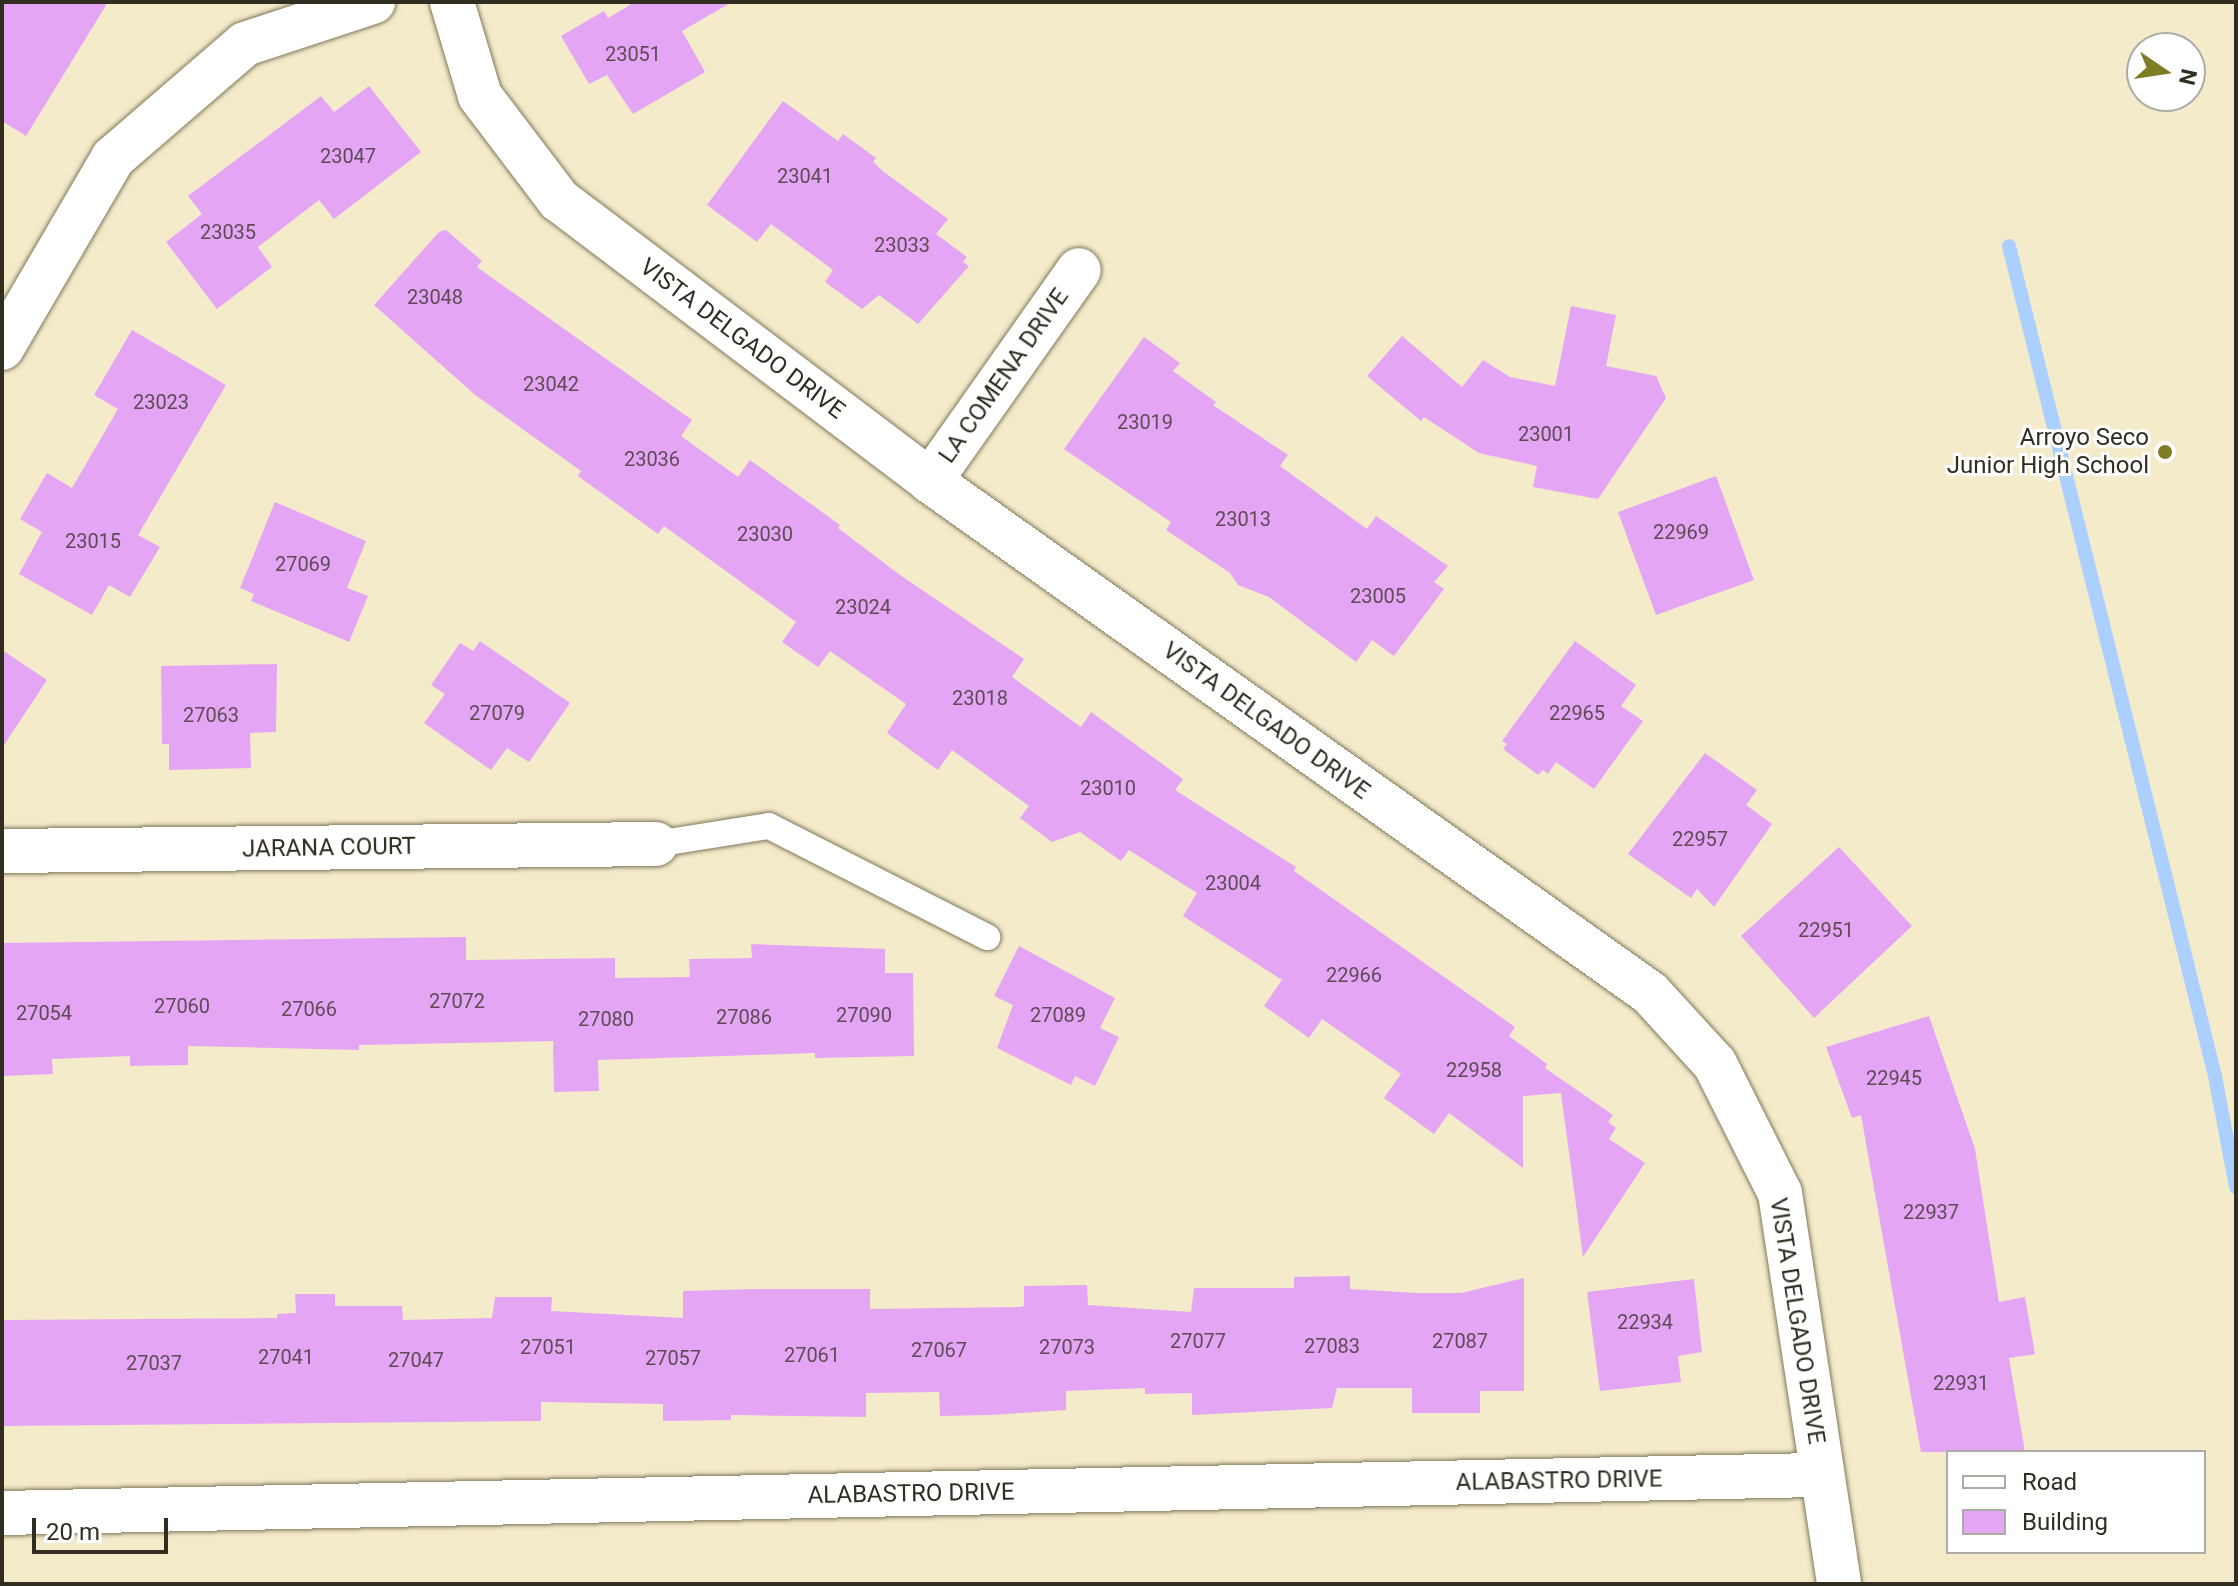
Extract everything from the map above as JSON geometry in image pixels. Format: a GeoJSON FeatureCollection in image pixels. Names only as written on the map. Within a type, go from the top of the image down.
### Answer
{"type":"FeatureCollection","features":[{"type":"Feature","properties":{"kind":"street"},"geometry":{"type":"LineString","coordinates":[[2,348],[113,158],[245,44],[373,2]]}},
{"type":"Feature","properties":{"kind":"street","name":"VISTA DELGADO DRIVE"},"geometry":{"type":"LineString","coordinates":[[452,2],[480,96],[559,200],[930,481],[1650,993],[1715,1064],[1780,1193],[1839,1584]]}},
{"type":"Feature","properties":{"kind":"street","name":"LA COMENA DRIVE"},"geometry":{"type":"LineString","coordinates":[[930,481],[1079,270]]}},
{"type":"Feature","properties":{"kind":"street","name":"JARANA COURT"},"geometry":{"type":"LineString","coordinates":[[2,851],[656,844]]}},
{"type":"Feature","properties":{"kind":"street","name":"ALABASTRO DRIVE"},"geometry":{"type":"LineString","coordinates":[[2,1513],[1821,1475]]}},
{"type":"Feature","properties":{"kind":"lane"},"geometry":{"type":"LineString","coordinates":[[656,844],[769,826],[987,937]]}},
{"type":"Feature","properties":{"kind":"building"},"geometry":{"type":"Polygon","coordinates":[[[2,2],[108,2],[26,136],[2,121],[2,2]]]}},
{"type":"Feature","properties":{"kind":"building"},"geometry":{"type":"Polygon","coordinates":[[[635,2],[732,2],[682,31],[705,72],[633,114],[607,75],[589,84],[561,36],[604,11],[608,18],[635,2]]]}},
{"type":"Feature","properties":{"kind":"building"},"geometry":{"type":"Polygon","coordinates":[[[369,86],[421,152],[334,219],[319,200],[258,247],[272,267],[217,309],[166,242],[202,214],[188,196],[321,96],[334,112],[369,86]]]}},
{"type":"Feature","properties":{"kind":"building"},"geometry":{"type":"Polygon","coordinates":[[[783,101],[838,141],[843,134],[876,158],[873,162],[884,172],[948,219],[936,234],[967,257],[963,262],[969,266],[918,324],[879,295],[862,309],[825,282],[833,270],[771,224],[757,242],[707,205],[783,101]]]}},
{"type":"Feature","properties":{"kind":"building"},"geometry":{"type":"Polygon","coordinates":[[[446,230],[482,261],[477,267],[692,420],[681,436],[738,477],[750,460],[840,525],[838,528],[900,575],[1024,659],[1012,677],[1081,727],[1091,712],[1183,779],[1175,790],[1296,867],[1294,871],[1515,1027],[1509,1036],[1547,1064],[1545,1068],[1613,1115],[1608,1122],[1616,1128],[1609,1139],[1645,1163],[1583,1257],[1561,1093],[1523,1096],[1523,1168],[1449,1113],[1434,1134],[1384,1098],[1401,1074],[1322,1019],[1309,1038],[1264,1006],[1282,980],[1183,916],[1197,893],[1129,850],[1121,861],[1080,832],[1052,842],[1020,818],[1029,806],[952,750],[938,770],[887,733],[906,704],[830,651],[818,667],[782,642],[796,622],[664,526],[658,534],[578,476],[581,471],[474,394],[374,305],[439,232],[446,230]]]}},
{"type":"Feature","properties":{"kind":"building"},"geometry":{"type":"Polygon","coordinates":[[[1571,306],[1616,315],[1606,366],[1656,376],[1666,398],[1598,499],[1533,487],[1537,466],[1479,453],[1424,417],[1421,421],[1367,376],[1402,336],[1462,387],[1483,360],[1510,377],[1555,386],[1571,306]]]}},
{"type":"Feature","properties":{"kind":"building"},"geometry":{"type":"Polygon","coordinates":[[[132,330],[226,385],[138,535],[160,547],[130,597],[109,585],[92,615],[19,574],[42,532],[20,519],[47,473],[72,488],[118,409],[94,395],[132,330]]]}},
{"type":"Feature","properties":{"kind":"building"},"geometry":{"type":"Polygon","coordinates":[[[1144,337],[1180,363],[1173,371],[1216,402],[1213,405],[1288,455],[1280,466],[1367,529],[1376,516],[1448,566],[1434,582],[1444,589],[1394,656],[1372,640],[1356,662],[1269,597],[1238,585],[1230,573],[1166,530],[1171,522],[1064,449],[1144,337]]]}},
{"type":"Feature","properties":{"kind":"building"},"geometry":{"type":"Polygon","coordinates":[[[1716,476],[1754,580],[1656,615],[1618,512],[1716,476]]]}},
{"type":"Feature","properties":{"kind":"building"},"geometry":{"type":"Polygon","coordinates":[[[275,502],[366,541],[347,588],[368,596],[349,642],[251,601],[254,594],[240,588],[275,502]]]}},
{"type":"Feature","properties":{"kind":"building"},"geometry":{"type":"Polygon","coordinates":[[[480,641],[570,703],[529,762],[507,748],[491,770],[424,723],[445,694],[431,685],[460,643],[473,651],[480,641]]]}},
{"type":"Feature","properties":{"kind":"building"},"geometry":{"type":"Polygon","coordinates":[[[1575,641],[1636,685],[1621,706],[1643,721],[1594,789],[1556,762],[1548,774],[1543,770],[1538,775],[1503,749],[1507,744],[1502,741],[1575,641]]]}},
{"type":"Feature","properties":{"kind":"building"},"geometry":{"type":"Polygon","coordinates":[[[2,650],[47,680],[2,748],[2,650]]]}},
{"type":"Feature","properties":{"kind":"building"},"geometry":{"type":"Polygon","coordinates":[[[277,664],[276,732],[250,733],[251,768],[169,770],[169,744],[162,744],[161,666],[277,664]]]}},
{"type":"Feature","properties":{"kind":"building"},"geometry":{"type":"Polygon","coordinates":[[[1705,753],[1757,790],[1746,805],[1772,824],[1714,907],[1697,889],[1691,898],[1628,854],[1705,753]]]}},
{"type":"Feature","properties":{"kind":"building"},"geometry":{"type":"Polygon","coordinates":[[[1839,847],[1912,926],[1814,1018],[1741,936],[1839,847]]]}},
{"type":"Feature","properties":{"kind":"building"},"geometry":{"type":"Polygon","coordinates":[[[466,937],[466,960],[615,958],[615,978],[690,977],[689,959],[752,958],[751,944],[885,949],[885,973],[913,973],[914,1056],[815,1058],[815,1053],[598,1060],[599,1091],[554,1092],[553,1041],[359,1045],[359,1050],[188,1046],[188,1065],[130,1066],[130,1056],[52,1059],[53,1074],[2,1076],[2,943],[466,937]]]}},
{"type":"Feature","properties":{"kind":"building"},"geometry":{"type":"Polygon","coordinates":[[[1019,946],[1115,998],[1100,1028],[1119,1037],[1095,1086],[1075,1076],[1071,1085],[997,1048],[1013,1005],[994,996],[1019,946]]]}},
{"type":"Feature","properties":{"kind":"building"},"geometry":{"type":"Polygon","coordinates":[[[1929,1016],[1975,1149],[1999,1302],[2025,1297],[2035,1354],[2009,1358],[2025,1450],[1921,1452],[1861,1115],[1852,1118],[1826,1047],[1929,1016]]]}},
{"type":"Feature","properties":{"kind":"building"},"geometry":{"type":"Polygon","coordinates":[[[1350,1276],[1350,1289],[1417,1293],[1461,1293],[1524,1278],[1524,1391],[1480,1391],[1480,1413],[1412,1413],[1412,1388],[1337,1388],[1332,1408],[1192,1415],[1192,1393],[1145,1394],[1145,1388],[1066,1391],[1066,1410],[991,1415],[940,1416],[939,1392],[866,1393],[866,1417],[731,1415],[731,1420],[663,1421],[663,1404],[541,1402],[541,1421],[2,1426],[2,1320],[277,1318],[277,1314],[296,1313],[295,1294],[335,1294],[335,1306],[402,1306],[403,1320],[492,1318],[495,1297],[552,1297],[551,1311],[683,1318],[683,1291],[870,1289],[870,1309],[1019,1307],[1024,1306],[1024,1286],[1087,1285],[1088,1305],[1191,1312],[1194,1288],[1294,1288],[1294,1277],[1350,1276]]]}},
{"type":"Feature","properties":{"kind":"building"},"geometry":{"type":"Polygon","coordinates":[[[1694,1279],[1702,1352],[1678,1356],[1681,1382],[1600,1391],[1587,1292],[1694,1279]]]}},
{"type":"Feature","properties":{"kind":"waterway"},"geometry":{"type":"LineString","coordinates":[[2009,246],[2215,1076],[2236,1187]]}},
{"type":"Feature","properties":{"kind":"place","name":"Arroyo Seco Junior High School"},"geometry":{"type":"Point","coordinates":[2165,452]}}]}
